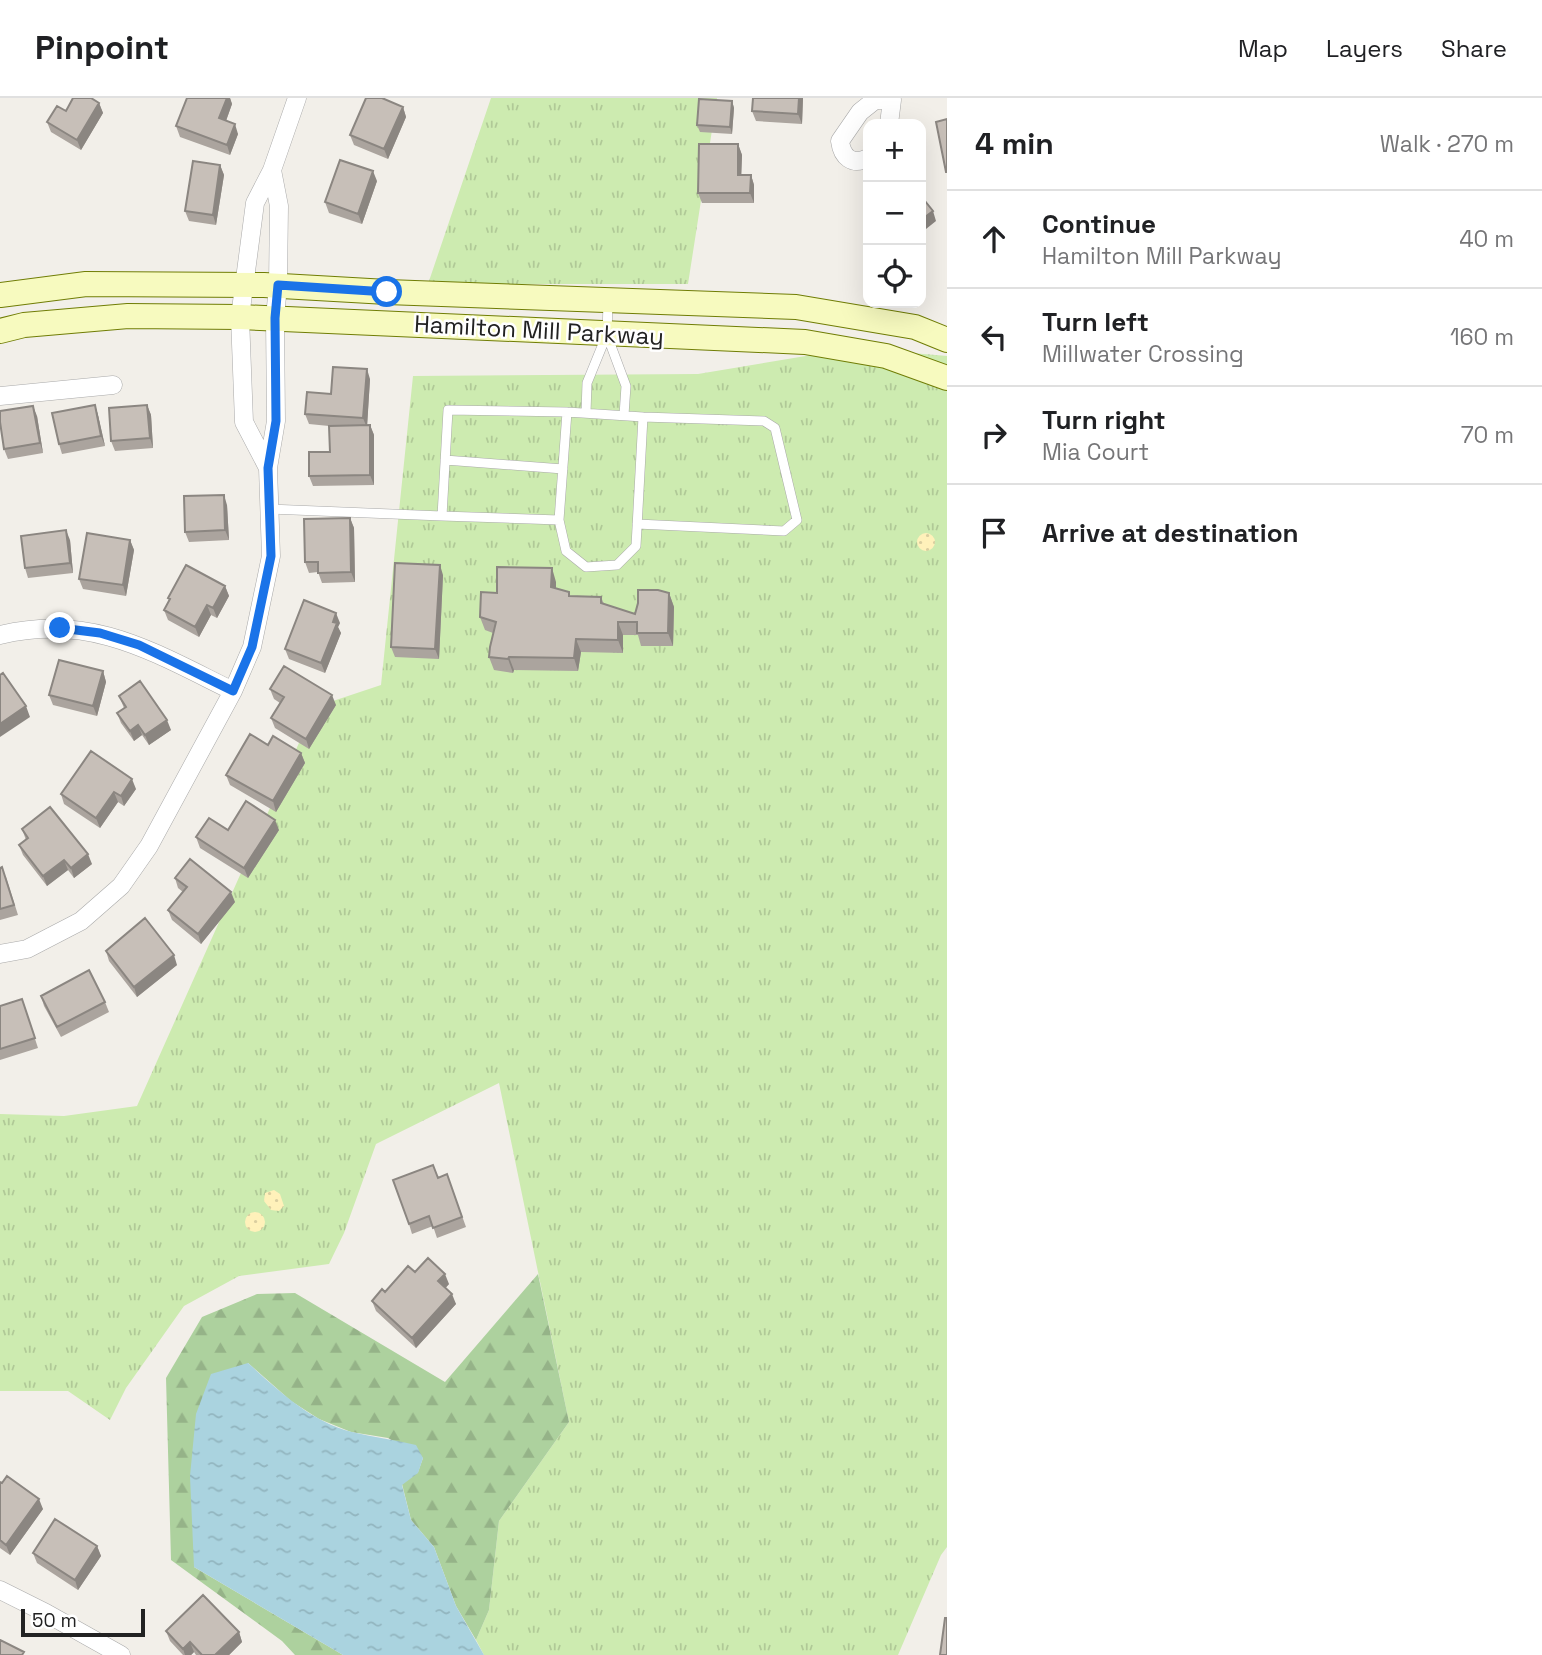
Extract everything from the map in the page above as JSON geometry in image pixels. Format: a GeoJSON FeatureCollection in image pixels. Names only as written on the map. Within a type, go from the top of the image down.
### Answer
{"type":"FeatureCollection","features":[{"type":"Feature","properties":{"kind":"street"},"geometry":{"type":"LineString","coordinates":[[268,468],[244,422],[240,317],[255,203],[272,170],[297,98]]}},
{"type":"Feature","properties":{"kind":"street"},"geometry":{"type":"LineString","coordinates":[[863,160],[847,158],[841,151],[840,141],[860,112],[875,100],[893,99],[890,119]]}},
{"type":"Feature","properties":{"kind":"street"},"geometry":{"type":"LineString","coordinates":[[0,954],[27,949],[81,921],[121,886],[149,846],[233,691],[252,647],[271,556],[268,468],[276,421],[275,318],[279,206],[272,170]]}},
{"type":"Feature","properties":{"kind":"street","name":"Hamilton Mill Parkway"},"geometry":{"type":"LineString","coordinates":[[0,295],[86,284],[278,285],[796,307],[915,327],[947,340]]}},
{"type":"Feature","properties":{"kind":"street","name":"Hamilton Mill Parkway"},"geometry":{"type":"LineString","coordinates":[[0,331],[24,325],[128,316],[240,317],[805,342],[886,356],[947,378]]}},
{"type":"Feature","properties":{"kind":"street"},"geometry":{"type":"LineString","coordinates":[[0,396],[113,385]]}},
{"type":"Feature","properties":{"kind":"street"},"geometry":{"type":"LineString","coordinates":[[0,635],[19,630],[60,628],[100,633],[139,645],[233,691]]}},
{"type":"Feature","properties":{"kind":"street"},"geometry":{"type":"LineString","coordinates":[[0,1591],[121,1655]]}},
{"type":"Feature","properties":{"kind":"lane"},"geometry":{"type":"LineString","coordinates":[[586,413],[587,383],[607,334],[608,300]]}},
{"type":"Feature","properties":{"kind":"lane"},"geometry":{"type":"LineString","coordinates":[[607,334],[626,386],[624,415]]}},
{"type":"Feature","properties":{"kind":"lane"},"geometry":{"type":"LineString","coordinates":[[442,516],[448,410],[567,412],[764,421],[775,428],[797,520],[784,531],[637,524]]}},
{"type":"Feature","properties":{"kind":"lane"},"geometry":{"type":"LineString","coordinates":[[567,412],[559,520],[566,551],[586,567],[617,565],[636,547],[643,417]]}},
{"type":"Feature","properties":{"kind":"lane"},"geometry":{"type":"LineString","coordinates":[[445,460],[563,469]]}},
{"type":"Feature","properties":{"kind":"lane"},"geometry":{"type":"LineString","coordinates":[[269,509],[559,520]]}},
{"type":"Feature","properties":{"kind":"green space"},"geometry":{"type":"Polygon","coordinates":[[[491,98],[717,98],[688,284],[428,284],[491,98]]]}},
{"type":"Feature","properties":{"kind":"green space"},"geometry":{"type":"Polygon","coordinates":[[[854,348],[947,356],[947,1547],[941,1555],[898,1655],[484,1655],[476,1640],[489,1610],[499,1521],[569,1422],[499,1083],[376,1144],[344,1233],[329,1264],[239,1276],[184,1306],[126,1388],[110,1420],[68,1391],[0,1391],[0,1114],[64,1116],[137,1106],[315,707],[381,685],[413,376],[698,374],[854,348]]]}},
{"type":"Feature","properties":{"kind":"green space"},"geometry":{"type":"Polygon","coordinates":[[[538,1274],[569,1422],[499,1521],[489,1610],[476,1640],[456,1606],[434,1547],[411,1520],[402,1484],[418,1472],[423,1458],[388,1438],[351,1432],[319,1419],[291,1401],[248,1363],[194,1567],[343,1655],[295,1655],[282,1641],[171,1560],[166,1378],[202,1317],[257,1294],[295,1293],[445,1382],[538,1274]]]}},
{"type":"Feature","properties":{"kind":"sand"},"geometry":{"type":"Polygon","coordinates":[[[926,533],[932,536],[935,542],[932,548],[926,551],[920,548],[917,542],[920,536],[926,533]]]}},
{"type":"Feature","properties":{"kind":"sand"},"geometry":{"type":"Polygon","coordinates":[[[274,1190],[280,1194],[284,1206],[279,1211],[271,1210],[264,1201],[265,1193],[274,1190]]]}},
{"type":"Feature","properties":{"kind":"sand"},"geometry":{"type":"Polygon","coordinates":[[[251,1212],[259,1212],[265,1222],[259,1232],[251,1232],[245,1226],[245,1218],[251,1212]]]}},
{"type":"Feature","properties":{"kind":"water"},"geometry":{"type":"Polygon","coordinates":[[[248,1363],[296,1404],[322,1421],[352,1432],[416,1445],[423,1458],[418,1473],[402,1485],[411,1520],[434,1547],[456,1606],[484,1655],[343,1655],[194,1567],[190,1476],[196,1414],[211,1374],[248,1363]]]}},
{"type":"Feature","properties":{"kind":"building"},"geometry":{"type":"Polygon","coordinates":[[[73,98],[91,98],[99,103],[77,140],[47,122],[57,106],[66,111],[73,98]]]}},
{"type":"Feature","properties":{"kind":"building"},"geometry":{"type":"Polygon","coordinates":[[[187,98],[227,98],[219,118],[235,124],[227,145],[176,126],[187,98]]]}},
{"type":"Feature","properties":{"kind":"building"},"geometry":{"type":"Polygon","coordinates":[[[366,98],[382,98],[403,107],[384,149],[350,135],[366,98]]]}},
{"type":"Feature","properties":{"kind":"building"},"geometry":{"type":"Polygon","coordinates":[[[753,98],[799,98],[798,114],[752,111],[753,98]]]}},
{"type":"Feature","properties":{"kind":"building"},"geometry":{"type":"Polygon","coordinates":[[[699,99],[732,101],[730,127],[697,125],[699,99]]]}},
{"type":"Feature","properties":{"kind":"building"},"geometry":{"type":"Polygon","coordinates":[[[947,119],[947,172],[946,172],[936,122],[947,119]]]}},
{"type":"Feature","properties":{"kind":"building"},"geometry":{"type":"Polygon","coordinates":[[[699,144],[738,144],[738,175],[751,175],[750,193],[698,193],[699,144]]]}},
{"type":"Feature","properties":{"kind":"building"},"geometry":{"type":"Polygon","coordinates":[[[340,160],[373,171],[358,214],[325,202],[340,160]]]}},
{"type":"Feature","properties":{"kind":"building"},"geometry":{"type":"Polygon","coordinates":[[[193,161],[220,165],[213,215],[185,211],[193,161]]]}},
{"type":"Feature","properties":{"kind":"building"},"geometry":{"type":"Polygon","coordinates":[[[926,202],[933,211],[926,216],[926,202]]]}},
{"type":"Feature","properties":{"kind":"building"},"geometry":{"type":"Polygon","coordinates":[[[333,367],[367,369],[363,418],[305,414],[307,392],[331,394],[333,367]]]}},
{"type":"Feature","properties":{"kind":"building"},"geometry":{"type":"Polygon","coordinates":[[[95,405],[101,436],[59,444],[52,413],[95,405]]]}},
{"type":"Feature","properties":{"kind":"building"},"geometry":{"type":"Polygon","coordinates":[[[147,405],[150,438],[111,441],[109,408],[147,405]]]}},
{"type":"Feature","properties":{"kind":"building"},"geometry":{"type":"Polygon","coordinates":[[[33,406],[40,443],[4,449],[0,411],[33,406]]]}},
{"type":"Feature","properties":{"kind":"building"},"geometry":{"type":"Polygon","coordinates":[[[370,425],[370,475],[309,476],[309,452],[330,452],[329,426],[370,425]]]}},
{"type":"Feature","properties":{"kind":"building"},"geometry":{"type":"Polygon","coordinates":[[[224,495],[225,530],[185,532],[184,496],[224,495]]]}},
{"type":"Feature","properties":{"kind":"building"},"geometry":{"type":"Polygon","coordinates":[[[350,518],[351,572],[318,573],[318,562],[305,562],[304,519],[350,518]]]}},
{"type":"Feature","properties":{"kind":"building"},"geometry":{"type":"Polygon","coordinates":[[[66,530],[70,563],[25,568],[21,536],[66,530]]]}},
{"type":"Feature","properties":{"kind":"building"},"geometry":{"type":"Polygon","coordinates":[[[87,533],[130,540],[123,585],[79,579],[87,533]]]}},
{"type":"Feature","properties":{"kind":"building"},"geometry":{"type":"Polygon","coordinates":[[[395,563],[440,565],[435,649],[391,647],[395,563]]]}},
{"type":"Feature","properties":{"kind":"building"},"geometry":{"type":"Polygon","coordinates":[[[186,565],[225,586],[213,608],[207,605],[195,627],[164,610],[186,565]]]}},
{"type":"Feature","properties":{"kind":"building"},"geometry":{"type":"Polygon","coordinates":[[[497,567],[552,568],[551,587],[569,592],[569,596],[601,597],[601,603],[635,614],[638,590],[669,593],[668,633],[637,633],[637,622],[618,622],[618,640],[576,639],[574,658],[489,657],[496,622],[480,617],[481,592],[497,593],[497,567]]]}},
{"type":"Feature","properties":{"kind":"building"},"geometry":{"type":"Polygon","coordinates":[[[304,600],[336,613],[333,622],[337,623],[321,663],[285,649],[304,600]]]}},
{"type":"Feature","properties":{"kind":"building"},"geometry":{"type":"Polygon","coordinates":[[[59,660],[103,671],[93,706],[49,695],[59,660]]]}},
{"type":"Feature","properties":{"kind":"building"},"geometry":{"type":"Polygon","coordinates":[[[284,666],[332,695],[306,739],[271,718],[284,697],[270,689],[284,666]]]}},
{"type":"Feature","properties":{"kind":"building"},"geometry":{"type":"Polygon","coordinates":[[[3,673],[26,706],[0,724],[0,675],[3,673]]]}},
{"type":"Feature","properties":{"kind":"building"},"geometry":{"type":"Polygon","coordinates":[[[140,681],[167,720],[145,735],[138,725],[130,731],[117,713],[126,707],[119,696],[140,681]]]}},
{"type":"Feature","properties":{"kind":"building"},"geometry":{"type":"Polygon","coordinates":[[[250,734],[268,745],[273,736],[301,753],[273,801],[226,775],[250,734]]]}},
{"type":"Feature","properties":{"kind":"building"},"geometry":{"type":"Polygon","coordinates":[[[91,751],[132,779],[121,796],[114,792],[96,818],[61,794],[91,751]]]}},
{"type":"Feature","properties":{"kind":"building"},"geometry":{"type":"Polygon","coordinates":[[[246,801],[275,820],[244,868],[196,837],[209,818],[228,830],[246,801]]]}},
{"type":"Feature","properties":{"kind":"building"},"geometry":{"type":"Polygon","coordinates":[[[50,807],[88,854],[71,868],[64,860],[43,876],[19,845],[28,838],[22,829],[50,807]]]}},
{"type":"Feature","properties":{"kind":"building"},"geometry":{"type":"Polygon","coordinates":[[[190,859],[231,892],[198,934],[168,910],[187,887],[175,878],[190,859]]]}},
{"type":"Feature","properties":{"kind":"building"},"geometry":{"type":"Polygon","coordinates":[[[2,867],[14,905],[0,909],[0,868],[2,867]]]}},
{"type":"Feature","properties":{"kind":"building"},"geometry":{"type":"Polygon","coordinates":[[[145,918],[174,955],[134,987],[106,951],[145,918]]]}},
{"type":"Feature","properties":{"kind":"building"},"geometry":{"type":"Polygon","coordinates":[[[89,970],[105,1002],[57,1027],[41,996],[89,970]]]}},
{"type":"Feature","properties":{"kind":"building"},"geometry":{"type":"Polygon","coordinates":[[[22,999],[35,1038],[0,1049],[0,1006],[22,999]]]}},
{"type":"Feature","properties":{"kind":"building"},"geometry":{"type":"Polygon","coordinates":[[[433,1165],[438,1178],[447,1174],[462,1217],[433,1228],[429,1216],[409,1224],[393,1180],[433,1165]]]}},
{"type":"Feature","properties":{"kind":"building"},"geometry":{"type":"Polygon","coordinates":[[[428,1258],[445,1274],[438,1281],[452,1294],[412,1338],[372,1301],[382,1289],[385,1292],[408,1266],[415,1272],[428,1258]]]}},
{"type":"Feature","properties":{"kind":"building"},"geometry":{"type":"Polygon","coordinates":[[[7,1476],[39,1499],[6,1545],[0,1540],[0,1482],[7,1476]]]}},
{"type":"Feature","properties":{"kind":"building"},"geometry":{"type":"Polygon","coordinates":[[[55,1519],[97,1546],[75,1580],[33,1553],[55,1519]]]}},
{"type":"Feature","properties":{"kind":"building"},"geometry":{"type":"Polygon","coordinates":[[[203,1595],[239,1632],[215,1655],[202,1655],[190,1642],[183,1649],[166,1631],[203,1595]]]}},
{"type":"Feature","properties":{"kind":"building"},"geometry":{"type":"Polygon","coordinates":[[[945,1618],[947,1655],[940,1655],[945,1618]]]}},
{"type":"Feature","properties":{"kind":"building"},"geometry":{"type":"Polygon","coordinates":[[[0,1640],[24,1652],[22,1655],[0,1655],[0,1640]]]}},
{"type":"Feature","properties":{"kind":"route"},"geometry":{"type":"LineString","coordinates":[[60,628],[100,633],[139,645],[233,691],[252,647],[271,556],[268,468],[276,421],[275,318],[278,285],[387,292]]}}]}
